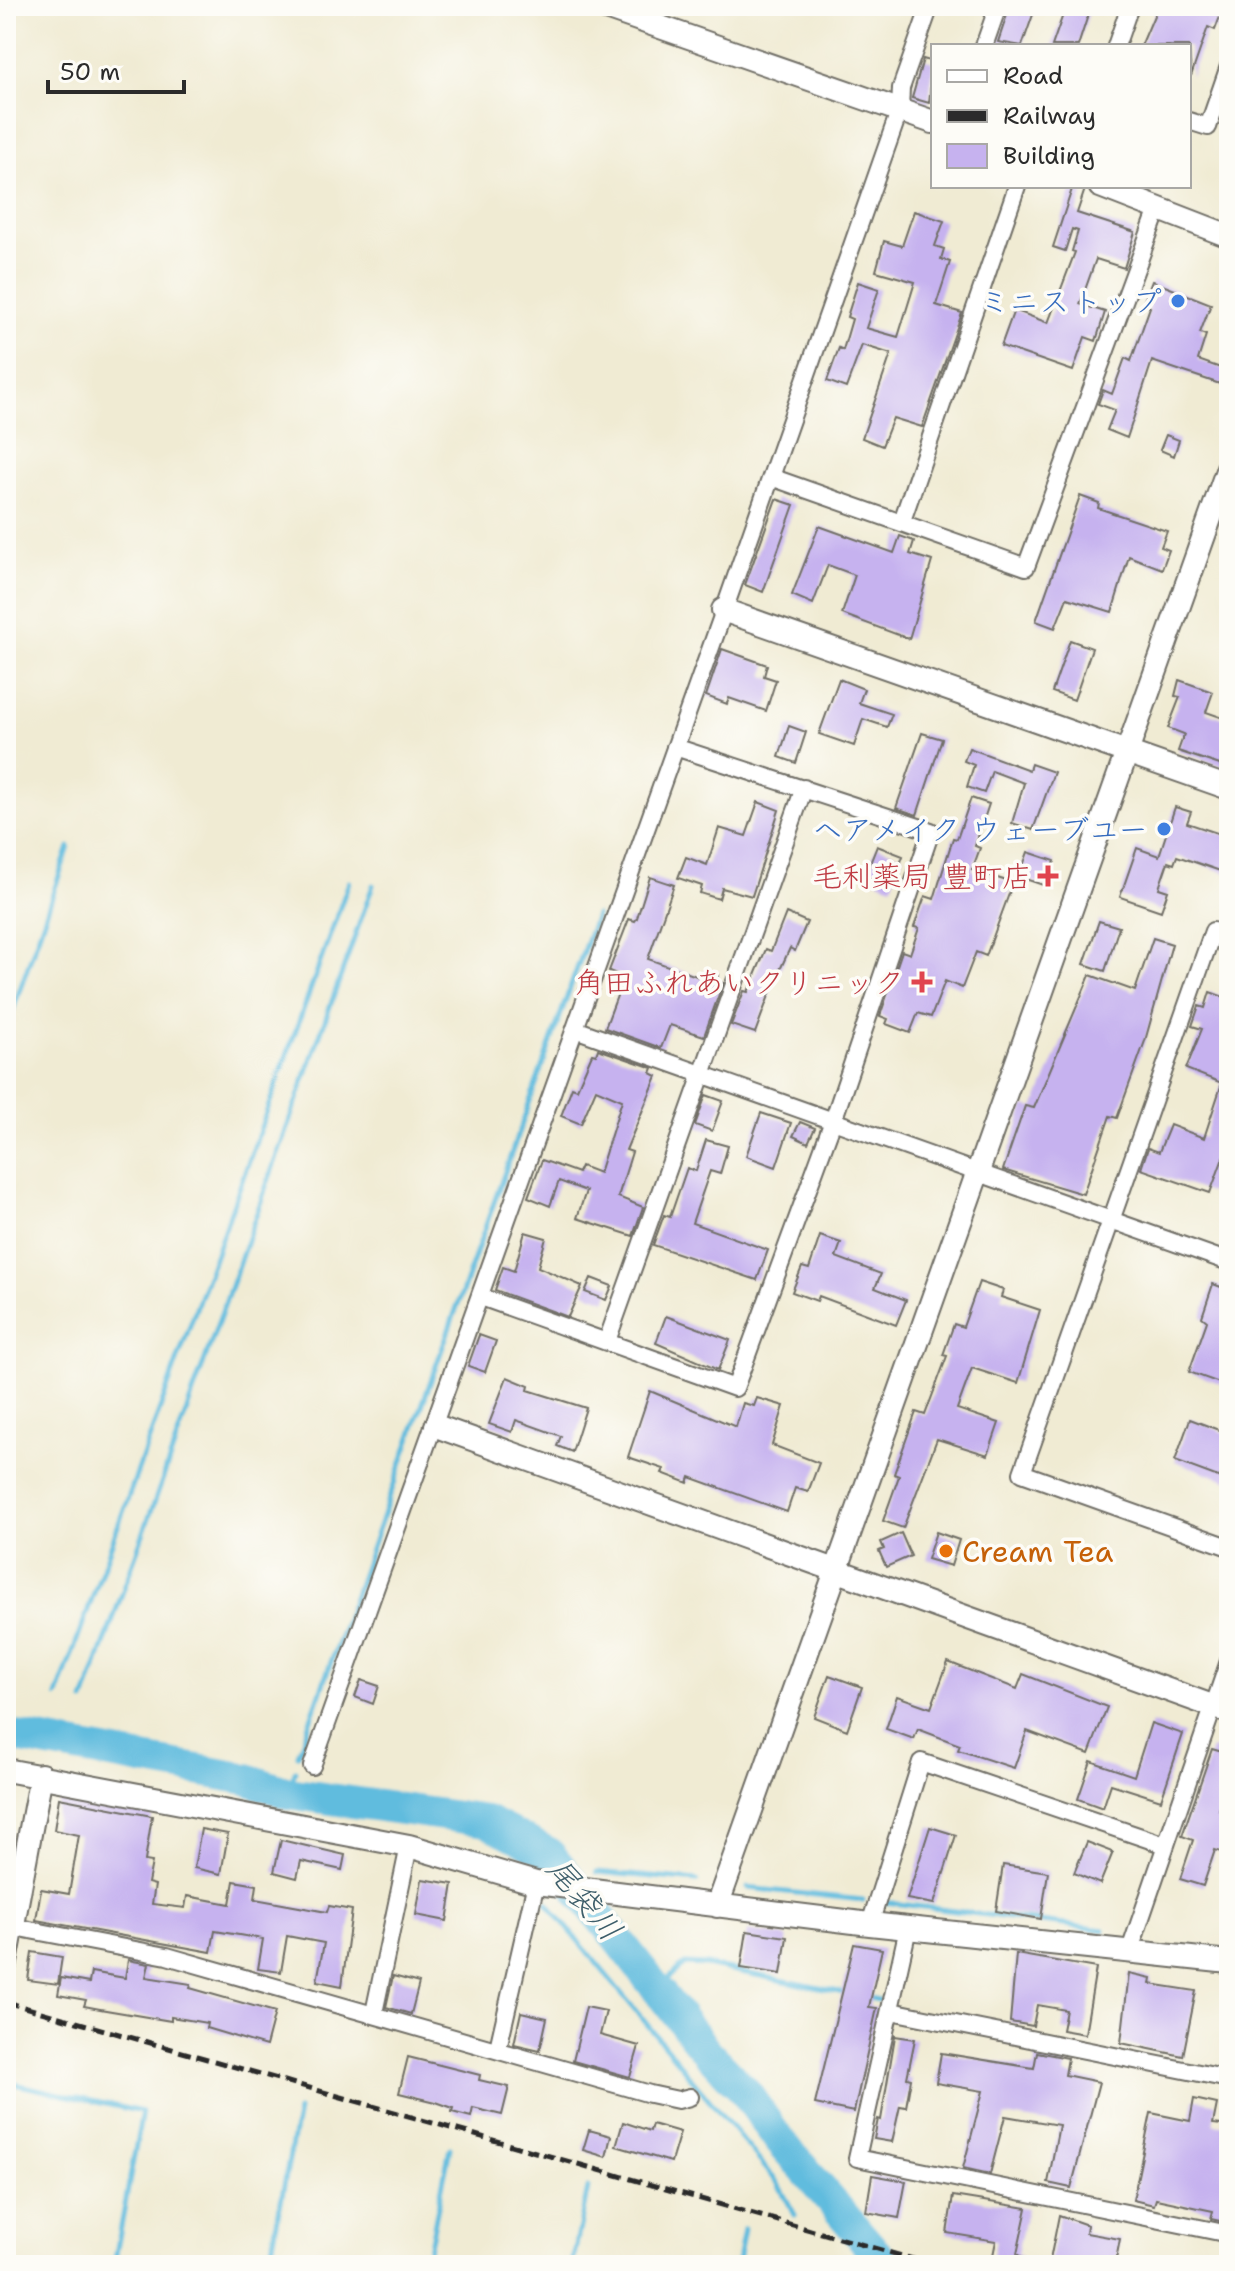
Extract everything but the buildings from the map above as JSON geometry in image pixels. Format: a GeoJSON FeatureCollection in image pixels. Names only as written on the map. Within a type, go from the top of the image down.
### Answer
{"type":"FeatureCollection","features":[{"type":"Feature","properties":{"kind":"street"},"geometry":{"type":"LineString","coordinates":[[600,6],[931,121]]}},
{"type":"Feature","properties":{"kind":"street"},"geometry":{"type":"LineString","coordinates":[[312,1766],[436,1426],[771,477],[900,109],[901,88],[930,6]]}},
{"type":"Feature","properties":{"kind":"street"},"geometry":{"type":"LineString","coordinates":[[985,44],[998,6]]}},
{"type":"Feature","properties":{"kind":"street"},"geometry":{"type":"LineString","coordinates":[[1117,44],[1130,6]]}},
{"type":"Feature","properties":{"kind":"street"},"geometry":{"type":"LineString","coordinates":[[1191,122],[1208,127],[1229,66]]}},
{"type":"Feature","properties":{"kind":"street"},"geometry":{"type":"LineString","coordinates":[[902,521],[1016,188]]}},
{"type":"Feature","properties":{"kind":"street"},"geometry":{"type":"LineString","coordinates":[[1105,188],[1229,236]]}},
{"type":"Feature","properties":{"kind":"street"},"geometry":{"type":"LineString","coordinates":[[771,477],[1026,567],[1158,209]]}},
{"type":"Feature","properties":{"kind":"street"},"geometry":{"type":"LineString","coordinates":[[717,1906],[1227,476]]}},
{"type":"Feature","properties":{"kind":"street"},"geometry":{"type":"LineString","coordinates":[[723,610],[1229,788]]}},
{"type":"Feature","properties":{"kind":"street"},"geometry":{"type":"LineString","coordinates":[[481,1297],[735,1388],[833,1121],[931,831],[675,747]]}},
{"type":"Feature","properties":{"kind":"street"},"geometry":{"type":"LineString","coordinates":[[607,1341],[804,788]]}},
{"type":"Feature","properties":{"kind":"street"},"geometry":{"type":"LineString","coordinates":[[1229,936],[1213,931],[1022,1473],[1229,1547]]}},
{"type":"Feature","properties":{"kind":"street"},"geometry":{"type":"LineString","coordinates":[[575,1029],[1229,1262]]}},
{"type":"Feature","properties":{"kind":"street"},"geometry":{"type":"LineString","coordinates":[[436,1426],[1221,1709]]}},
{"type":"Feature","properties":{"kind":"street"},"geometry":{"type":"LineString","coordinates":[[1130,1950],[1165,1845],[1221,1709],[1229,1661]]}},
{"type":"Feature","properties":{"kind":"street"},"geometry":{"type":"LineString","coordinates":[[870,1924],[921,1762],[1165,1845]]}},
{"type":"Feature","properties":{"kind":"street"},"geometry":{"type":"LineString","coordinates":[[6,1770],[409,1846],[536,1883],[870,1924],[1229,1962]]}},
{"type":"Feature","properties":{"kind":"street"},"geometry":{"type":"LineString","coordinates":[[6,1962],[41,1775]]}},
{"type":"Feature","properties":{"kind":"street"},"geometry":{"type":"LineString","coordinates":[[374,2013],[409,1846]]}},
{"type":"Feature","properties":{"kind":"street"},"geometry":{"type":"LineString","coordinates":[[498,2048],[536,1883]]}},
{"type":"Feature","properties":{"kind":"street"},"geometry":{"type":"LineString","coordinates":[[14,1927],[167,1956],[498,2048],[650,2094],[678,2100],[690,2097]]}},
{"type":"Feature","properties":{"kind":"street"},"geometry":{"type":"LineString","coordinates":[[908,1928],[857,2158],[1229,2234]]}},
{"type":"Feature","properties":{"kind":"street"},"geometry":{"type":"LineString","coordinates":[[891,2011],[1229,2079]]}},
{"type":"Feature","properties":{"kind":"waterway"},"geometry":{"type":"LineString","coordinates":[[6,1030],[69,847]]}},
{"type":"Feature","properties":{"kind":"waterway"},"geometry":{"type":"LineString","coordinates":[[57,1696],[349,882]]}},
{"type":"Feature","properties":{"kind":"waterway"},"geometry":{"type":"LineString","coordinates":[[84,1701],[373,885]]}},
{"type":"Feature","properties":{"kind":"waterway"},"geometry":{"type":"LineString","coordinates":[[298,1755],[596,915]]}},
{"type":"Feature","properties":{"kind":"waterway","name":"尾袋川"},"geometry":{"type":"LineString","coordinates":[[6,1735],[247,1779],[288,1793],[486,1821],[549,1853],[707,2052],[744,2090],[779,2140],[886,2265]]}},
{"type":"Feature","properties":{"kind":"waterway"},"geometry":{"type":"LineString","coordinates":[[288,1793],[295,1771]]}},
{"type":"Feature","properties":{"kind":"waterway"},"geometry":{"type":"LineString","coordinates":[[562,1869],[579,1871]]}},
{"type":"Feature","properties":{"kind":"waterway"},"geometry":{"type":"LineString","coordinates":[[597,1872],[697,1881]]}},
{"type":"Feature","properties":{"kind":"waterway"},"geometry":{"type":"LineString","coordinates":[[748,1888],[863,1900]]}},
{"type":"Feature","properties":{"kind":"waterway"},"geometry":{"type":"LineString","coordinates":[[884,1902],[1104,1930]]}},
{"type":"Feature","properties":{"kind":"waterway"},"geometry":{"type":"LineString","coordinates":[[547,1903],[777,2182],[795,2215]]}},
{"type":"Feature","properties":{"kind":"waterway"},"geometry":{"type":"LineString","coordinates":[[657,1987],[685,1964],[706,1965],[849,1994]]}},
{"type":"Feature","properties":{"kind":"waterway"},"geometry":{"type":"LineString","coordinates":[[866,1997],[878,2000]]}},
{"type":"Feature","properties":{"kind":"waterway"},"geometry":{"type":"LineString","coordinates":[[10,2083],[142,2112],[114,2265]]}},
{"type":"Feature","properties":{"kind":"waterway"},"geometry":{"type":"LineString","coordinates":[[269,2265],[298,2111]]}},
{"type":"Feature","properties":{"kind":"waterway"},"geometry":{"type":"LineString","coordinates":[[426,2265],[450,2148]]}},
{"type":"Feature","properties":{"kind":"waterway"},"geometry":{"type":"LineString","coordinates":[[572,2265],[588,2188]]}},
{"type":"Feature","properties":{"kind":"waterway"},"geometry":{"type":"LineString","coordinates":[[737,2265],[744,2229]]}},
{"type":"Feature","properties":{"kind":"railway"},"geometry":{"type":"LineString","coordinates":[[6,2002],[934,2265]]}},
{"type":"Feature","properties":{"kind":"place","name":"ミニストップ"},"geometry":{"type":"Point","coordinates":[1178,301]}},
{"type":"Feature","properties":{"kind":"place","name":"ヘアメイク ウェーブユー"},"geometry":{"type":"Point","coordinates":[1164,829]}},
{"type":"Feature","properties":{"kind":"place","name":"毛利薬局 豊町店"},"geometry":{"type":"Point","coordinates":[1048,876]}},
{"type":"Feature","properties":{"kind":"place","name":"角田ふれあいクリニック"},"geometry":{"type":"Point","coordinates":[922,982]}},
{"type":"Feature","properties":{"kind":"place","name":"Cream Tea"},"geometry":{"type":"Point","coordinates":[946,1551]}}]}
